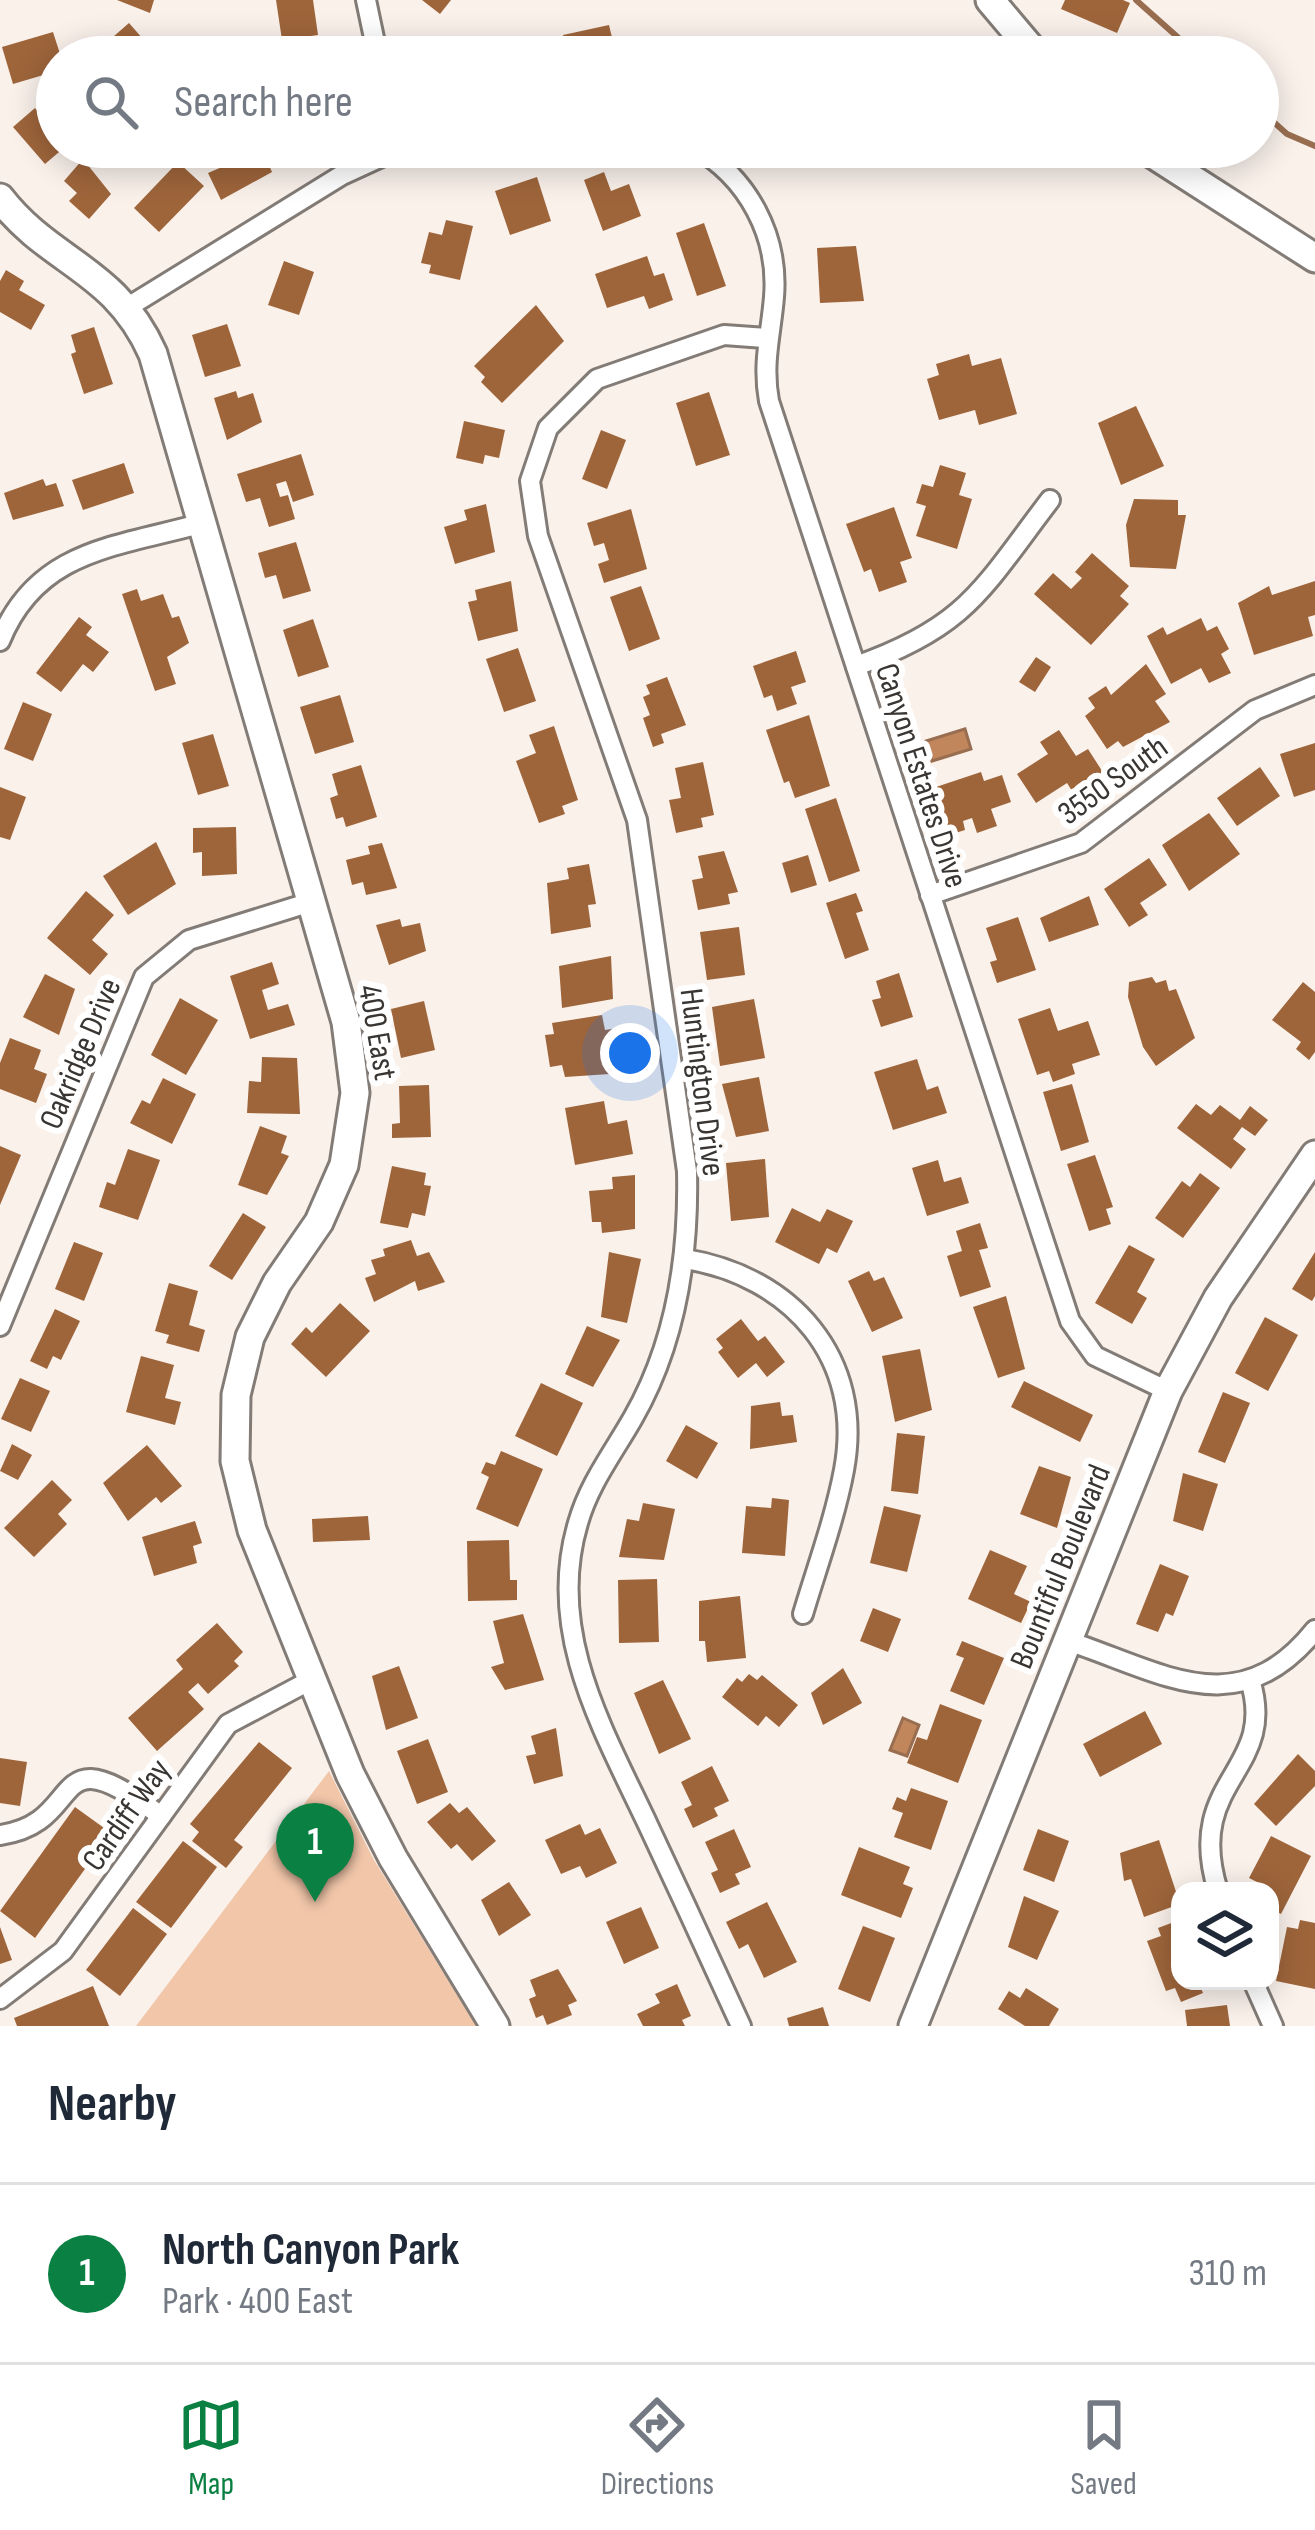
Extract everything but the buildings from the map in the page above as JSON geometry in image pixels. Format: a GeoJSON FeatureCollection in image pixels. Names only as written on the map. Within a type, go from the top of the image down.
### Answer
{"type":"FeatureCollection","features":[{"type":"Feature","properties":{"kind":"street"},"geometry":{"type":"LineString","coordinates":[[366,0],[374,36]]}},
{"type":"Feature","properties":{"kind":"street"},"geometry":{"type":"LineString","coordinates":[[990,0],[1021,36]]}},
{"type":"Feature","properties":{"kind":"street"},"geometry":{"type":"LineString","coordinates":[[128,307],[358,168]]}},
{"type":"Feature","properties":{"kind":"street","name":"Canyon Estates Drive"},"geometry":{"type":"LineString","coordinates":[[721,168],[736,180],[761,218],[774,276],[766,338],[770,400],[1075,1333],[1108,1365],[1168,1391]]}},
{"type":"Feature","properties":{"kind":"street"},"geometry":{"type":"LineString","coordinates":[[1174,168],[1315,259]]}},
{"type":"Feature","properties":{"kind":"street","name":"400 East"},"geometry":{"type":"LineString","coordinates":[[0,198],[20,222],[92,271],[128,307],[159,371],[352,1052],[350,1142],[329,1203],[258,1318],[239,1374],[234,1417],[244,1505],[311,1680],[374,1825],[495,2026]]}},
{"type":"Feature","properties":{"kind":"street","name":"Huntington Drive"},"geometry":{"type":"LineString","coordinates":[[741,2026],[592,1704],[575,1654],[568,1608],[577,1524],[655,1372],[685,1259],[685,1142],[637,820],[538,536],[530,481],[548,428],[597,379],[724,335],[766,338]]}},
{"type":"Feature","properties":{"kind":"street"},"geometry":{"type":"LineString","coordinates":[[856,666],[918,643],[955,618],[1050,500]]}},
{"type":"Feature","properties":{"kind":"street"},"geometry":{"type":"LineString","coordinates":[[0,641],[26,592],[59,565],[203,523]]}},
{"type":"Feature","properties":{"kind":"street","name":"3550 South"},"geometry":{"type":"LineString","coordinates":[[930,895],[1081,843],[1256,710],[1315,685]]}},
{"type":"Feature","properties":{"kind":"street","name":"Oakridge Drive"},"geometry":{"type":"LineString","coordinates":[[0,1326],[144,976],[188,940],[311,902]]}},
{"type":"Feature","properties":{"kind":"street","name":"Bountiful Boulevard"},"geometry":{"type":"LineString","coordinates":[[913,2026],[1168,1391],[1218,1298],[1315,1155]]}},
{"type":"Feature","properties":{"kind":"street"},"geometry":{"type":"LineString","coordinates":[[685,1259],[751,1277],[788,1300],[817,1335],[836,1374],[846,1417],[844,1471],[803,1614]]}},
{"type":"Feature","properties":{"kind":"street"},"geometry":{"type":"LineString","coordinates":[[1068,1641],[1195,1686],[1250,1680],[1288,1660],[1315,1630]]}},
{"type":"Feature","properties":{"kind":"street","name":"Cardiff Way"},"geometry":{"type":"LineString","coordinates":[[0,1999],[63,1951],[228,1724],[311,1680]]}},
{"type":"Feature","properties":{"kind":"street"},"geometry":{"type":"LineString","coordinates":[[1216,1882],[1208,1847],[1209,1822],[1255,1736],[1258,1705],[1250,1680]]}},
{"type":"Feature","properties":{"kind":"street"},"geometry":{"type":"LineString","coordinates":[[0,1835],[31,1827],[69,1789],[94,1777],[115,1782],[160,1816]]}},
{"type":"Feature","properties":{"kind":"street"},"geometry":{"type":"LineString","coordinates":[[1257,1990],[1273,2026]]}},
{"type":"Feature","properties":{"kind":"shaded area"},"geometry":{"type":"Polygon","coordinates":[[[965,729],[971,749],[932,761],[926,741],[965,729]]]}},
{"type":"Feature","properties":{"kind":"shaded area"},"geometry":{"type":"Polygon","coordinates":[[[903,1718],[919,1725],[907,1756],[890,1750],[903,1718]]]}},
{"type":"Feature","properties":{"kind":"shaded area"},"geometry":{"type":"Polygon","coordinates":[[[329,1771],[374,1860],[476,2026],[136,2026],[329,1771]]]}},
{"type":"Feature","properties":{"kind":"waterway"},"geometry":{"type":"LineString","coordinates":[[1136,0],[1176,36]]}},
{"type":"Feature","properties":{"kind":"waterway"},"geometry":{"type":"LineString","coordinates":[[1279,127],[1315,146]]}},
{"type":"Feature","properties":{"kind":"place","name":"North Canyon Park"},"geometry":{"type":"Point","coordinates":[315,1902]}}]}
